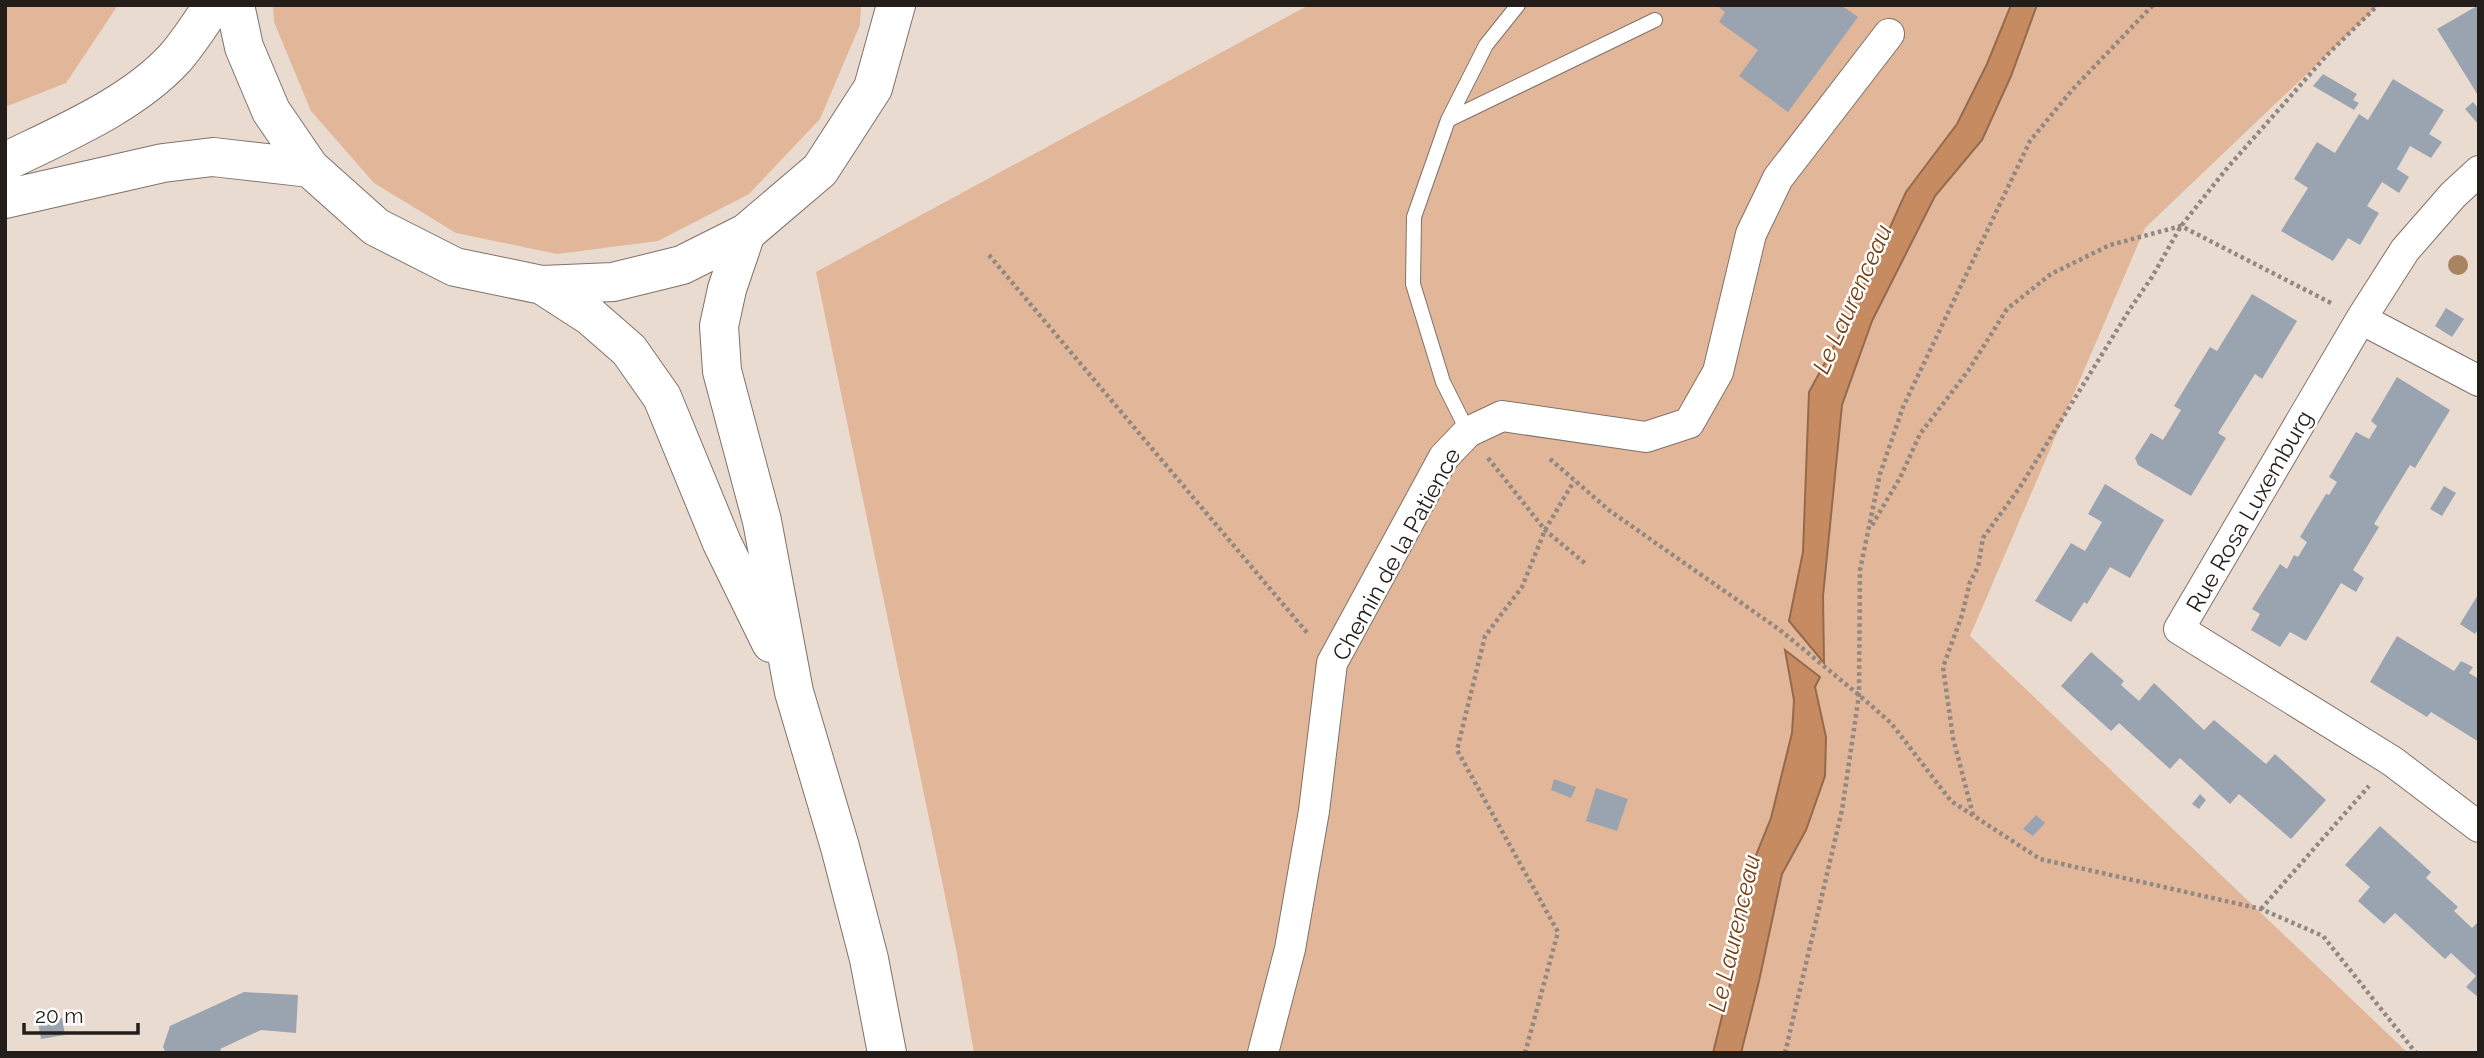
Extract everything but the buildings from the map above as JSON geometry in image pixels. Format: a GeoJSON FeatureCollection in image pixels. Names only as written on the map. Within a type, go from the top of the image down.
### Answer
{"type":"FeatureCollection","features":[{"type":"Feature","properties":{"kind":"main road"},"geometry":{"type":"LineString","coordinates":[[5,162],[95,117],[138,89],[174,59],[213,5]]}},
{"type":"Feature","properties":{"kind":"main road"},"geometry":{"type":"LineString","coordinates":[[235,5],[244,47],[271,111],[310,168],[376,227],[455,267],[542,285],[614,282],[682,265],[746,233],[820,170],[873,88],[896,5]]}},
{"type":"Feature","properties":{"kind":"main road"},"geometry":{"type":"LineString","coordinates":[[5,199],[163,163],[214,157],[310,168]]}},
{"type":"Feature","properties":{"kind":"main road"},"geometry":{"type":"LineString","coordinates":[[746,233],[727,289],[719,326],[722,371],[762,521],[794,692],[840,847],[869,959],[887,1053]]}},
{"type":"Feature","properties":{"kind":"main road"},"geometry":{"type":"LineString","coordinates":[[542,285],[590,316],[629,350],[662,397],[722,543],[794,692]]}},
{"type":"Feature","properties":{"kind":"street"},"geometry":{"type":"LineString","coordinates":[[1502,416],[1646,437],[1689,423],[1718,372],[1751,234],[1778,178],[1889,34]]}},
{"type":"Feature","properties":{"kind":"street","name":"Rue Rosa Luxemburg"},"geometry":{"type":"LineString","coordinates":[[2479,171],[2453,195],[2405,250],[2361,319],[2179,629],[2392,761],[2479,827]]}},
{"type":"Feature","properties":{"kind":"street"},"geometry":{"type":"LineString","coordinates":[[2361,319],[2479,381]]}},
{"type":"Feature","properties":{"kind":"street","name":"Chemin de la Patience"},"geometry":{"type":"LineString","coordinates":[[1263,1053],[1290,949],[1314,811],[1332,663],[1444,457],[1468,432],[1502,416]]}},
{"type":"Feature","properties":{"kind":"lane"},"geometry":{"type":"LineString","coordinates":[[1468,432],[1443,382],[1413,285],[1414,217],[1448,120],[1486,45],[1518,5]]}},
{"type":"Feature","properties":{"kind":"lane"},"geometry":{"type":"LineString","coordinates":[[1448,120],[1655,20]]}},
{"type":"Feature","properties":{"kind":"path"},"geometry":{"type":"LineString","coordinates":[[1785,1053],[1842,810],[1859,695],[1860,570],[1880,474],[1903,407],[2030,141],[2072,90],[2153,5]]}},
{"type":"Feature","properties":{"kind":"path"},"geometry":{"type":"LineString","coordinates":[[1973,815],[1953,738],[1943,667],[1962,615],[1970,582],[1978,567],[1983,538],[2020,487],[2181,226],[2228,167],[2318,65],[2378,5]]}},
{"type":"Feature","properties":{"kind":"path"},"geometry":{"type":"LineString","coordinates":[[1869,530],[1900,478],[1920,434],[1968,371],[2007,309],[2051,274],[2110,245],[2181,226],[2361,319]]}},
{"type":"Feature","properties":{"kind":"path"},"geometry":{"type":"LineString","coordinates":[[989,255],[1332,663]]}},
{"type":"Feature","properties":{"kind":"path"},"geometry":{"type":"LineString","coordinates":[[1502,416],[1610,511],[1780,630],[1859,695],[1891,723],[1951,801],[2040,859],[2261,909],[2323,936],[2416,1053]]}},
{"type":"Feature","properties":{"kind":"path"},"geometry":{"type":"LineString","coordinates":[[1468,432],[1545,530],[1587,565]]}},
{"type":"Feature","properties":{"kind":"path"},"geometry":{"type":"LineString","coordinates":[[1525,1053],[1558,932],[1457,750],[1485,636],[1522,587],[1545,530],[1574,481]]}},
{"type":"Feature","properties":{"kind":"path"},"geometry":{"type":"LineString","coordinates":[[2261,909],[2392,761]]}},
{"type":"Feature","properties":{"kind":"shaded area"},"geometry":{"type":"Polygon","coordinates":[[[5,5],[118,5],[66,83],[5,107],[5,5]]]}},
{"type":"Feature","properties":{"kind":"shaded area"},"geometry":{"type":"Polygon","coordinates":[[[273,5],[861,5],[860,25],[820,119],[749,194],[658,241],[557,254],[456,233],[374,183],[311,111],[274,22],[273,5]]]}},
{"type":"Feature","properties":{"kind":"shaded area"},"geometry":{"type":"Polygon","coordinates":[[[1309,5],[2379,5],[2145,228],[1970,636],[2408,1053],[974,1053],[956,949],[816,272],[1309,5]]]}},
{"type":"Feature","properties":{"kind":"shaded area"},"geometry":{"type":"Polygon","coordinates":[[[2011,5],[2037,5],[2011,76],[1982,140],[1935,196],[1872,321],[1842,405],[1823,596],[1824,663],[1789,621],[1803,552],[1809,392],[1848,320],[1906,192],[1957,124],[1987,64],[2011,5]]]}},
{"type":"Feature","properties":{"kind":"shaded area"},"geometry":{"type":"Polygon","coordinates":[[[1785,650],[1820,677],[1815,687],[1826,737],[1825,776],[1806,830],[1782,874],[1741,1053],[1713,1053],[1737,955],[1750,870],[1771,818],[1792,733],[1794,700],[1785,650]]]}},
{"type":"Feature","properties":{"kind":"water label","name":"Le Laurenceau"},"geometry":{"type":"Point","coordinates":[1852,299]}},
{"type":"Feature","properties":{"kind":"water label","name":"Le Laurenceau"},"geometry":{"type":"Point","coordinates":[1734,933]}}]}
